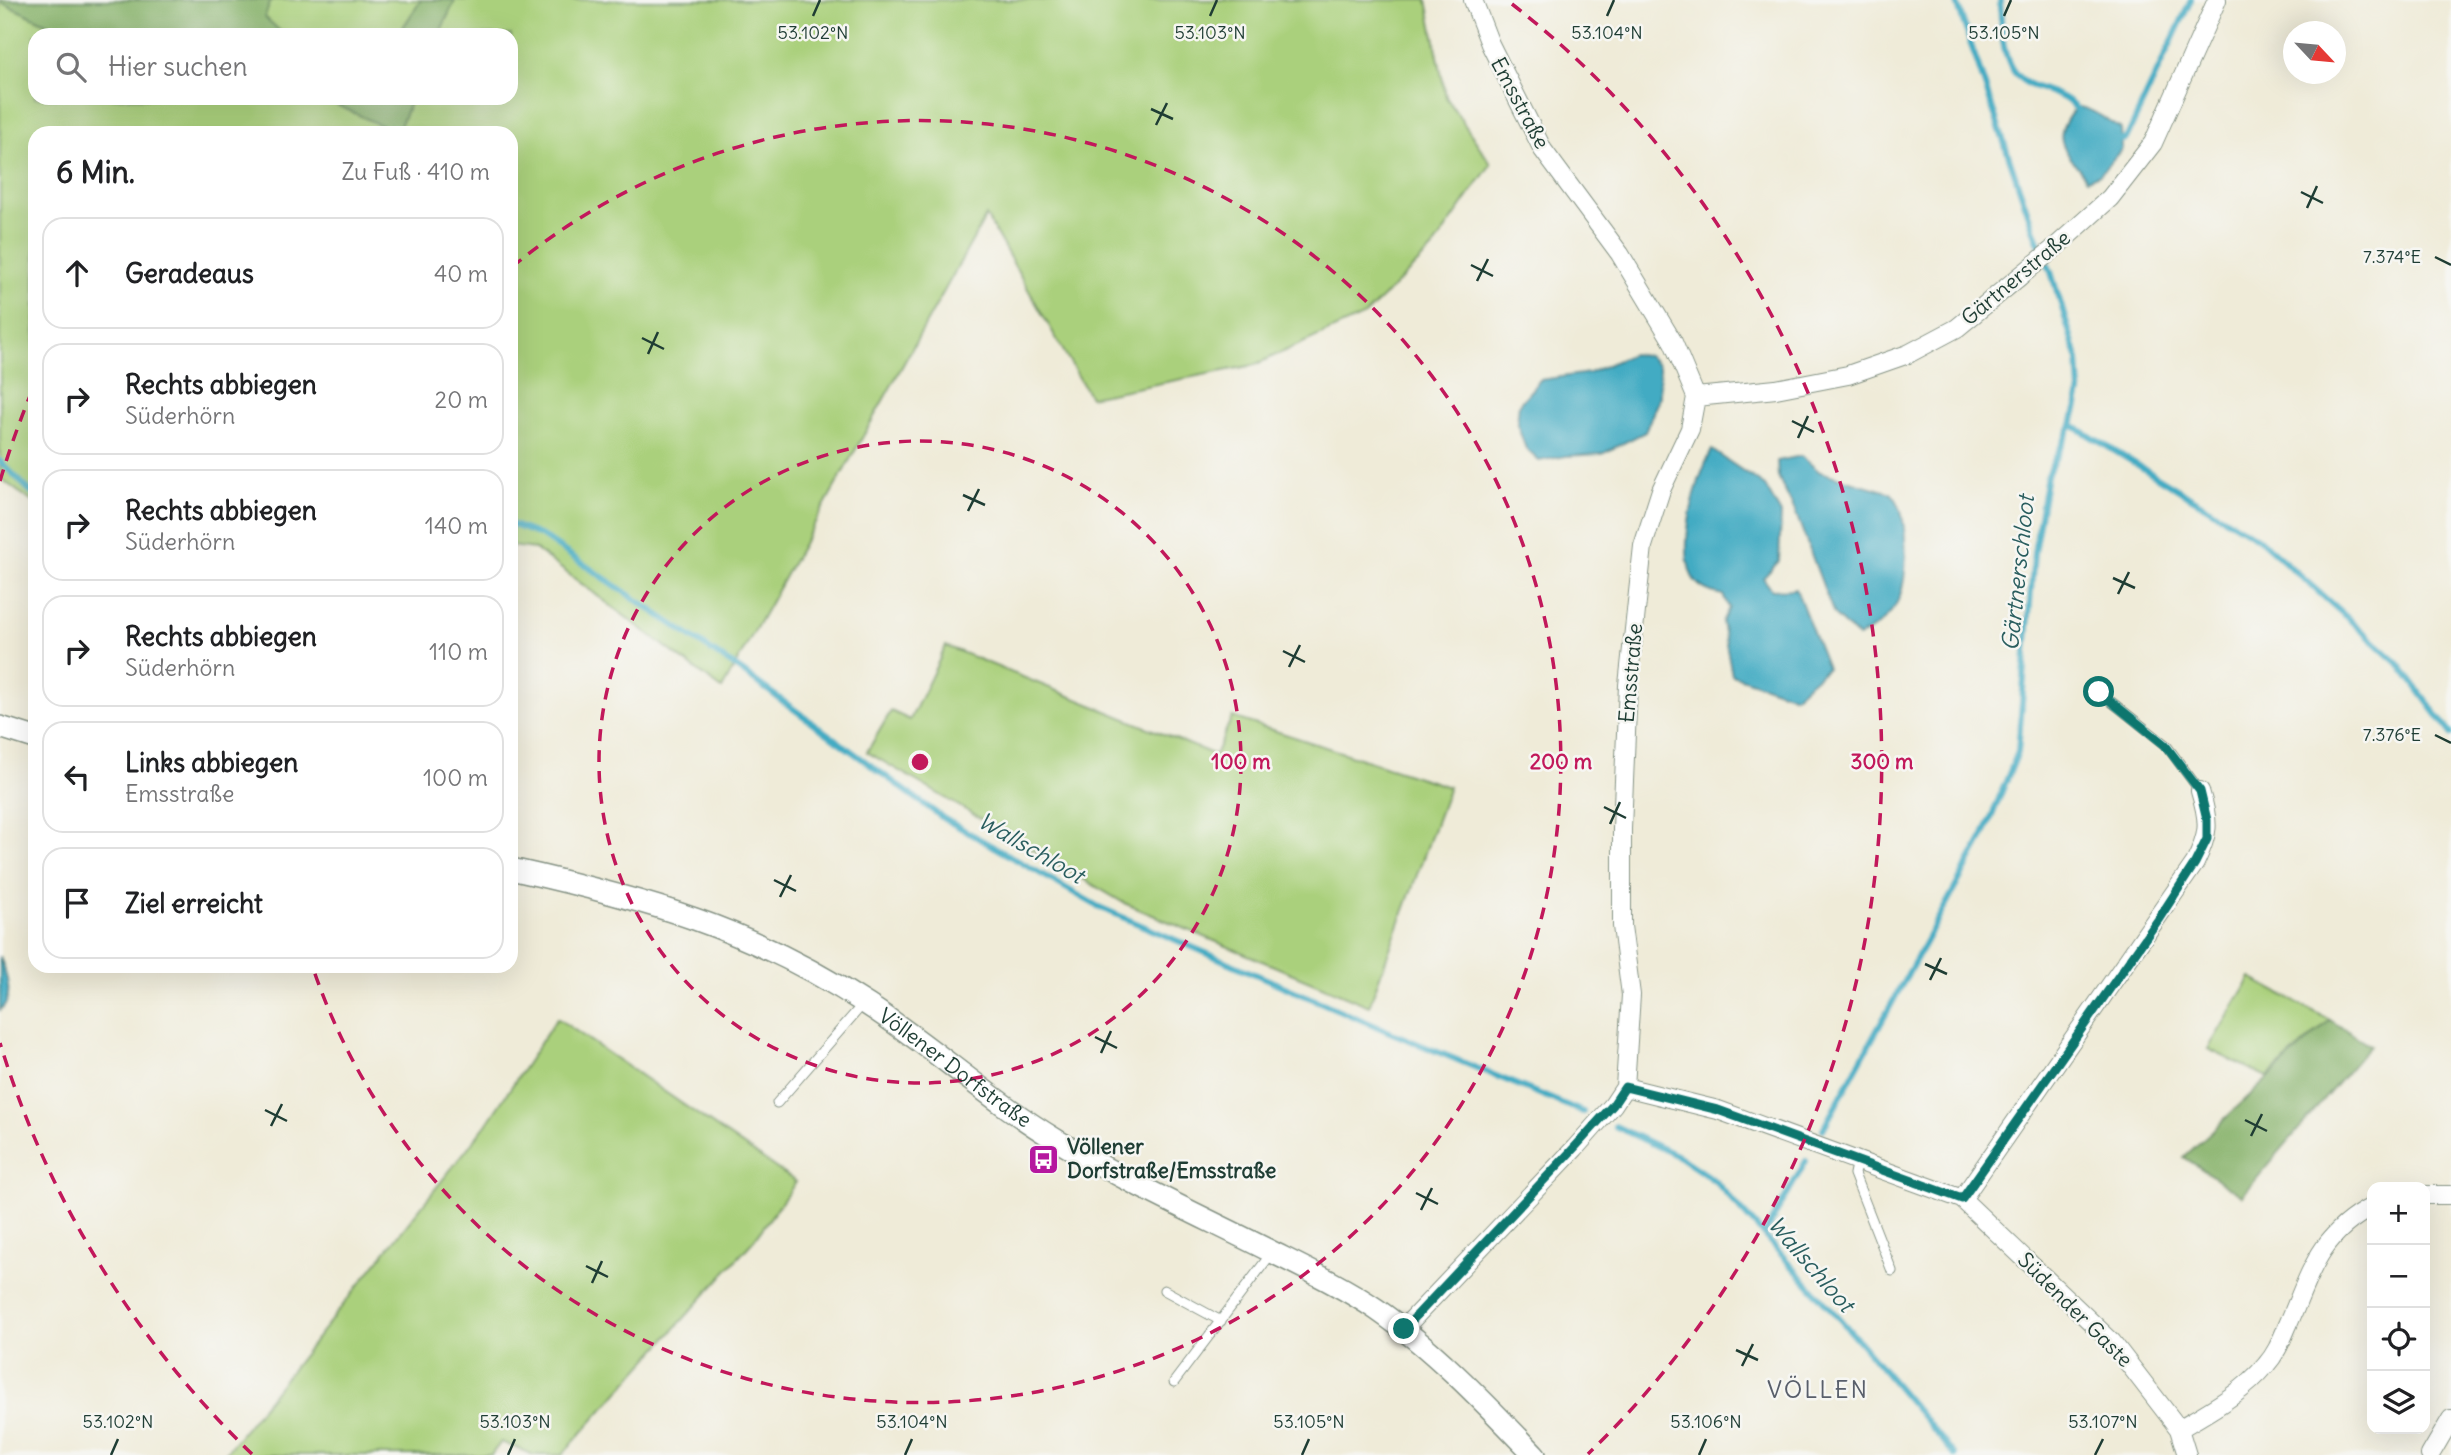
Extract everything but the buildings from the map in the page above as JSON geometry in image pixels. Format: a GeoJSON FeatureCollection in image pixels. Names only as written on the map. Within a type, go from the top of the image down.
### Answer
{"type":"FeatureCollection","features":[{"type":"Feature","properties":{"kind":"street","name":"Emsstraße"},"geometry":{"type":"LineString","coordinates":[[1473,0],[1490,44],[1543,150],[1620,254],[1674,342],[1696,397],[1690,429],[1661,490],[1643,547],[1628,685],[1622,830],[1622,926],[1631,995],[1625,1087]]}},
{"type":"Feature","properties":{"kind":"street","name":"Gärtnerstraße"},"geometry":{"type":"LineString","coordinates":[[1696,397],[1788,387],[1848,375],[1908,354],[1956,328],[2052,250],[2110,198],[2153,143],[2217,0]]}},
{"type":"Feature","properties":{"kind":"street"},"geometry":{"type":"LineString","coordinates":[[0,727],[28,736]]}},
{"type":"Feature","properties":{"kind":"street"},"geometry":{"type":"LineString","coordinates":[[1404,1329],[1575,1147],[1613,1105],[1625,1087],[1718,1110],[1962,1199],[2195,863],[2207,839],[2207,820],[2200,791]]}},
{"type":"Feature","properties":{"kind":"street","name":"Völlener Dorfstraße"},"geometry":{"type":"LineString","coordinates":[[518,871],[638,899],[724,928],[814,972],[864,1002],[1056,1140],[1350,1293],[1404,1329],[1457,1377],[1535,1455]]}},
{"type":"Feature","properties":{"kind":"street"},"geometry":{"type":"LineString","coordinates":[[2430,1195],[2451,1195]]}},
{"type":"Feature","properties":{"kind":"street","name":"Südender Gaste"},"geometry":{"type":"LineString","coordinates":[[1962,1199],[2112,1342],[2179,1429],[2187,1455]]}},
{"type":"Feature","properties":{"kind":"street"},"geometry":{"type":"LineString","coordinates":[[2179,1429],[2225,1401],[2266,1366],[2278,1348],[2323,1249],[2342,1227],[2367,1210]]}},
{"type":"Feature","properties":{"kind":"street"},"geometry":{"type":"LineString","coordinates":[[2430,1455],[2451,1419]]}},
{"type":"Feature","properties":{"kind":"lane"},"geometry":{"type":"LineString","coordinates":[[2099,692],[2165,745],[2200,791]]}},
{"type":"Feature","properties":{"kind":"lane"},"geometry":{"type":"LineString","coordinates":[[777,1103],[864,1002]]}},
{"type":"Feature","properties":{"kind":"lane"},"geometry":{"type":"LineString","coordinates":[[1857,1160],[1854,1174],[1892,1271]]}},
{"type":"Feature","properties":{"kind":"lane"},"geometry":{"type":"LineString","coordinates":[[1174,1382],[1272,1252]]}},
{"type":"Feature","properties":{"kind":"lane"},"geometry":{"type":"LineString","coordinates":[[1164,1290],[1221,1321]]}},
{"type":"Feature","properties":{"kind":"green space"},"geometry":{"type":"Polygon","coordinates":[[[271,0],[421,0],[403,28],[276,28],[264,17],[271,0]]]}},
{"type":"Feature","properties":{"kind":"green space"},"geometry":{"type":"Polygon","coordinates":[[[271,0],[265,17],[277,28],[57,28],[0,2],[271,0]]]}},
{"type":"Feature","properties":{"kind":"green space"},"geometry":{"type":"Polygon","coordinates":[[[421,0],[455,0],[442,28],[403,28],[421,0]]]}},
{"type":"Feature","properties":{"kind":"green space"},"geometry":{"type":"Polygon","coordinates":[[[455,0],[1427,0],[1446,97],[1491,164],[1432,249],[1365,315],[1254,365],[1090,397],[986,216],[722,689],[535,549],[518,547],[518,126],[400,126],[409,105],[518,105],[518,28],[442,28],[455,0]]]}},
{"type":"Feature","properties":{"kind":"green space"},"geometry":{"type":"Polygon","coordinates":[[[0,2],[57,28],[28,28],[28,105],[337,105],[384,126],[28,126],[28,499],[0,478],[0,2]]]}},
{"type":"Feature","properties":{"kind":"green space"},"geometry":{"type":"Polygon","coordinates":[[[337,105],[409,105],[400,126],[382,126],[337,105]]]}},
{"type":"Feature","properties":{"kind":"green space"},"geometry":{"type":"Polygon","coordinates":[[[946,646],[1215,755],[1232,717],[1449,787],[1369,1006],[1124,903],[867,752],[891,711],[910,720],[946,646]]]}},
{"type":"Feature","properties":{"kind":"green space"},"geometry":{"type":"Polygon","coordinates":[[[2251,978],[2330,1020],[2267,1077],[2208,1049],[2251,978]]]}},
{"type":"Feature","properties":{"kind":"green space"},"geometry":{"type":"Polygon","coordinates":[[[557,1018],[796,1182],[754,1240],[562,1455],[534,1455],[501,1442],[491,1455],[224,1455],[486,1125],[557,1018]]]}},
{"type":"Feature","properties":{"kind":"green space"},"geometry":{"type":"Polygon","coordinates":[[[2330,1020],[2370,1045],[2242,1196],[2184,1157],[2330,1020]]]}},
{"type":"Feature","properties":{"kind":"water"},"geometry":{"type":"Polygon","coordinates":[[[2076,107],[2093,112],[2121,129],[2122,149],[2100,174],[2087,179],[2066,152],[2061,137],[2063,128],[2076,107]]]}},
{"type":"Feature","properties":{"kind":"water"},"geometry":{"type":"Polygon","coordinates":[[[1632,354],[1649,356],[1659,366],[1660,396],[1645,432],[1602,454],[1539,461],[1526,449],[1517,424],[1519,404],[1540,380],[1589,373],[1632,354]]]}},
{"type":"Feature","properties":{"kind":"water"},"geometry":{"type":"Polygon","coordinates":[[[1712,450],[1765,486],[1781,514],[1779,561],[1763,578],[1772,590],[1796,589],[1827,668],[1794,696],[1732,675],[1722,622],[1729,608],[1723,595],[1705,589],[1692,576],[1688,562],[1688,530],[1695,494],[1712,450]]]}},
{"type":"Feature","properties":{"kind":"water"},"geometry":{"type":"Polygon","coordinates":[[[1801,456],[1820,472],[1891,493],[1900,508],[1906,555],[1899,597],[1885,619],[1858,637],[1834,615],[1795,511],[1778,477],[1777,461],[1801,456]]]}},
{"type":"Feature","properties":{"kind":"water"},"geometry":{"type":"Polygon","coordinates":[[[0,956],[8,991],[5,1004],[0,1010],[0,956]]]}},
{"type":"Feature","properties":{"kind":"waterway","name":"Gärtnerschloot"},"geometry":{"type":"LineString","coordinates":[[1823,1129],[1984,835],[2018,752],[2034,553],[2047,475],[2072,425],[2080,393],[2078,360],[2051,272],[2035,234],[1956,0]]}},
{"type":"Feature","properties":{"kind":"waterway"},"geometry":{"type":"LineString","coordinates":[[2000,0],[2004,48],[2013,70],[2021,79],[2063,98],[2079,112]]}},
{"type":"Feature","properties":{"kind":"waterway"},"geometry":{"type":"LineString","coordinates":[[2117,141],[2126,139],[2191,0]]}},
{"type":"Feature","properties":{"kind":"waterway"},"geometry":{"type":"LineString","coordinates":[[2072,425],[2259,539],[2399,664],[2451,734]]}},
{"type":"Feature","properties":{"kind":"waterway","name":"Wallschloot"},"geometry":{"type":"LineString","coordinates":[[0,461],[28,489]]}},
{"type":"Feature","properties":{"kind":"waterway","name":"Wallschloot"},"geometry":{"type":"LineString","coordinates":[[518,527],[542,536],[743,672],[943,818],[1099,907],[1583,1112]]}},
{"type":"Feature","properties":{"kind":"waterway","name":"Wallschloot"},"geometry":{"type":"LineString","coordinates":[[1615,1126],[1678,1156],[1715,1181],[1846,1326],[1955,1455]]}},
{"type":"Feature","properties":{"kind":"waterway","name":"Gärtnerschloot"},"geometry":{"type":"LineString","coordinates":[[1764,1235],[1806,1161]]}},
{"type":"Feature","properties":{"kind":"place","name":"Völlener Dorfstraße/Emsstraße"},"geometry":{"type":"Point","coordinates":[1044,1159]}},
{"type":"Feature","properties":{"kind":"district","name":"VÖLLEN"},"geometry":{"type":"Point","coordinates":[1818,1390]}},
{"type":"Feature","properties":{"kind":"route"},"geometry":{"type":"LineString","coordinates":[[1404,1329],[1575,1147],[1613,1105],[1625,1087],[1718,1110],[1962,1199],[2158,920],[2195,863],[2207,839],[2207,820],[2200,791],[2165,745],[2099,692]]}}]}
